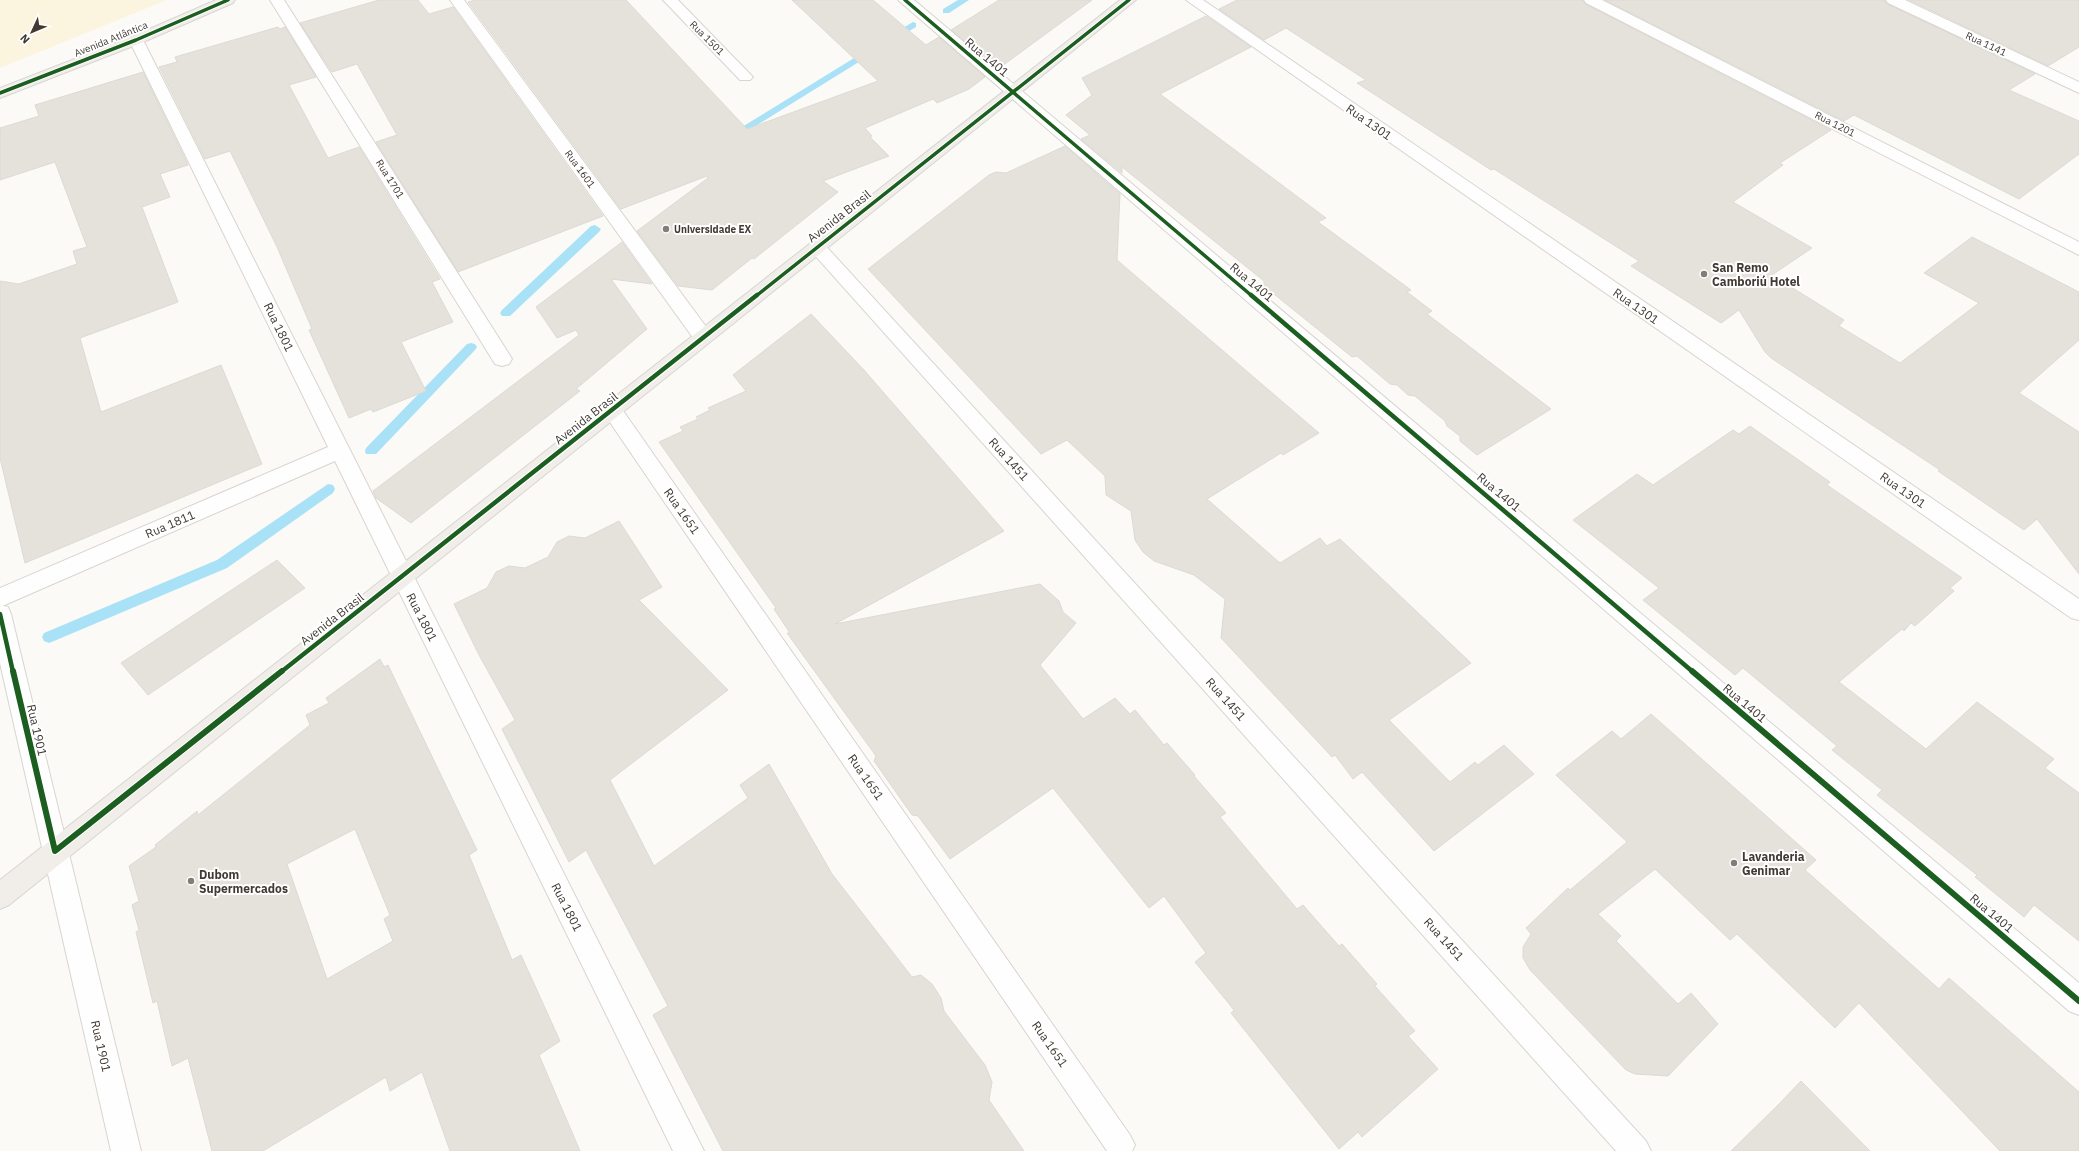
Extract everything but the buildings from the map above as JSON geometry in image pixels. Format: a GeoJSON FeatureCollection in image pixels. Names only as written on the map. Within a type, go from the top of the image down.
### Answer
{"type":"FeatureCollection","features":[{"type":"Feature","properties":{"kind":"main road","name":"Avenida Atlântica"},"geometry":{"type":"LineString","coordinates":[[0,93],[136,40],[228,0]]}},
{"type":"Feature","properties":{"kind":"main road","name":"Avenida Brasil"},"geometry":{"type":"LineString","coordinates":[[0,896],[1128,0]]}},
{"type":"Feature","properties":{"kind":"street","name":"Rua 1701"},"geometry":{"type":"LineString","coordinates":[[277,0],[502,359]]}},
{"type":"Feature","properties":{"kind":"street","name":"Rua 1601"},"geometry":{"type":"LineString","coordinates":[[457,0],[703,337]]}},
{"type":"Feature","properties":{"kind":"street","name":"Rua 1501"},"geometry":{"type":"LineString","coordinates":[[670,0],[745,76]]}},
{"type":"Feature","properties":{"kind":"street","name":"Rua 1401"},"geometry":{"type":"LineString","coordinates":[[905,0],[2079,1000]]}},
{"type":"Feature","properties":{"kind":"street","name":"Rua 1301"},"geometry":{"type":"LineString","coordinates":[[1193,0],[2079,611]]}},
{"type":"Feature","properties":{"kind":"street","name":"Rua 1201"},"geometry":{"type":"LineString","coordinates":[[1591,0],[2079,248]]}},
{"type":"Feature","properties":{"kind":"street","name":"Rua 1141"},"geometry":{"type":"LineString","coordinates":[[1893,0],[2079,88]]}},
{"type":"Feature","properties":{"kind":"street","name":"Rua 1801"},"geometry":{"type":"LineString","coordinates":[[136,40],[689,1151]]}},
{"type":"Feature","properties":{"kind":"street","name":"Rua 1451"},"geometry":{"type":"LineString","coordinates":[[817,247],[1636,1151]]}},
{"type":"Feature","properties":{"kind":"street","name":"Rua 1651"},"geometry":{"type":"LineString","coordinates":[[612,410],[1120,1145]]}},
{"type":"Feature","properties":{"kind":"street","name":"Rua 1811"},"geometry":{"type":"LineString","coordinates":[[0,598],[340,450]]}},
{"type":"Feature","properties":{"kind":"street","name":"Rua 1901"},"geometry":{"type":"LineString","coordinates":[[0,614],[126,1151]]}},
{"type":"Feature","properties":{"kind":"sand"},"geometry":{"type":"Polygon","coordinates":[[[0,0],[167,0],[0,68],[0,0]]]}},
{"type":"Feature","properties":{"kind":"waterway"},"geometry":{"type":"LineString","coordinates":[[946,11],[964,0]]}},
{"type":"Feature","properties":{"kind":"waterway"},"geometry":{"type":"LineString","coordinates":[[891,38],[913,25]]}},
{"type":"Feature","properties":{"kind":"waterway"},"geometry":{"type":"LineString","coordinates":[[729,138],[872,50]]}},
{"type":"Feature","properties":{"kind":"waterway"},"geometry":{"type":"LineString","coordinates":[[506,313],[595,229]]}},
{"type":"Feature","properties":{"kind":"waterway"},"geometry":{"type":"LineString","coordinates":[[371,451],[471,347]]}},
{"type":"Feature","properties":{"kind":"waterway"},"geometry":{"type":"LineString","coordinates":[[49,637],[222,564],[328,489]]}},
{"type":"Feature","properties":{"kind":"cycle path"},"geometry":{"type":"LineString","coordinates":[[0,93],[136,40],[228,0]]}},
{"type":"Feature","properties":{"kind":"cycle path"},"geometry":{"type":"LineString","coordinates":[[905,0],[2079,1001]]}},
{"type":"Feature","properties":{"kind":"cycle path"},"geometry":{"type":"LineString","coordinates":[[0,614],[55,851],[1129,0]]}},
{"type":"Feature","properties":{"kind":"place","name":"Universidade EX"},"geometry":{"type":"Point","coordinates":[666,229]}},
{"type":"Feature","properties":{"kind":"place","name":"San Remo Camboriú Hotel"},"geometry":{"type":"Point","coordinates":[1704,274]}},
{"type":"Feature","properties":{"kind":"place","name":"Lavanderia Genimar"},"geometry":{"type":"Point","coordinates":[1734,863]}},
{"type":"Feature","properties":{"kind":"place","name":"Dubom Supermercados"},"geometry":{"type":"Point","coordinates":[191,881]}}]}
